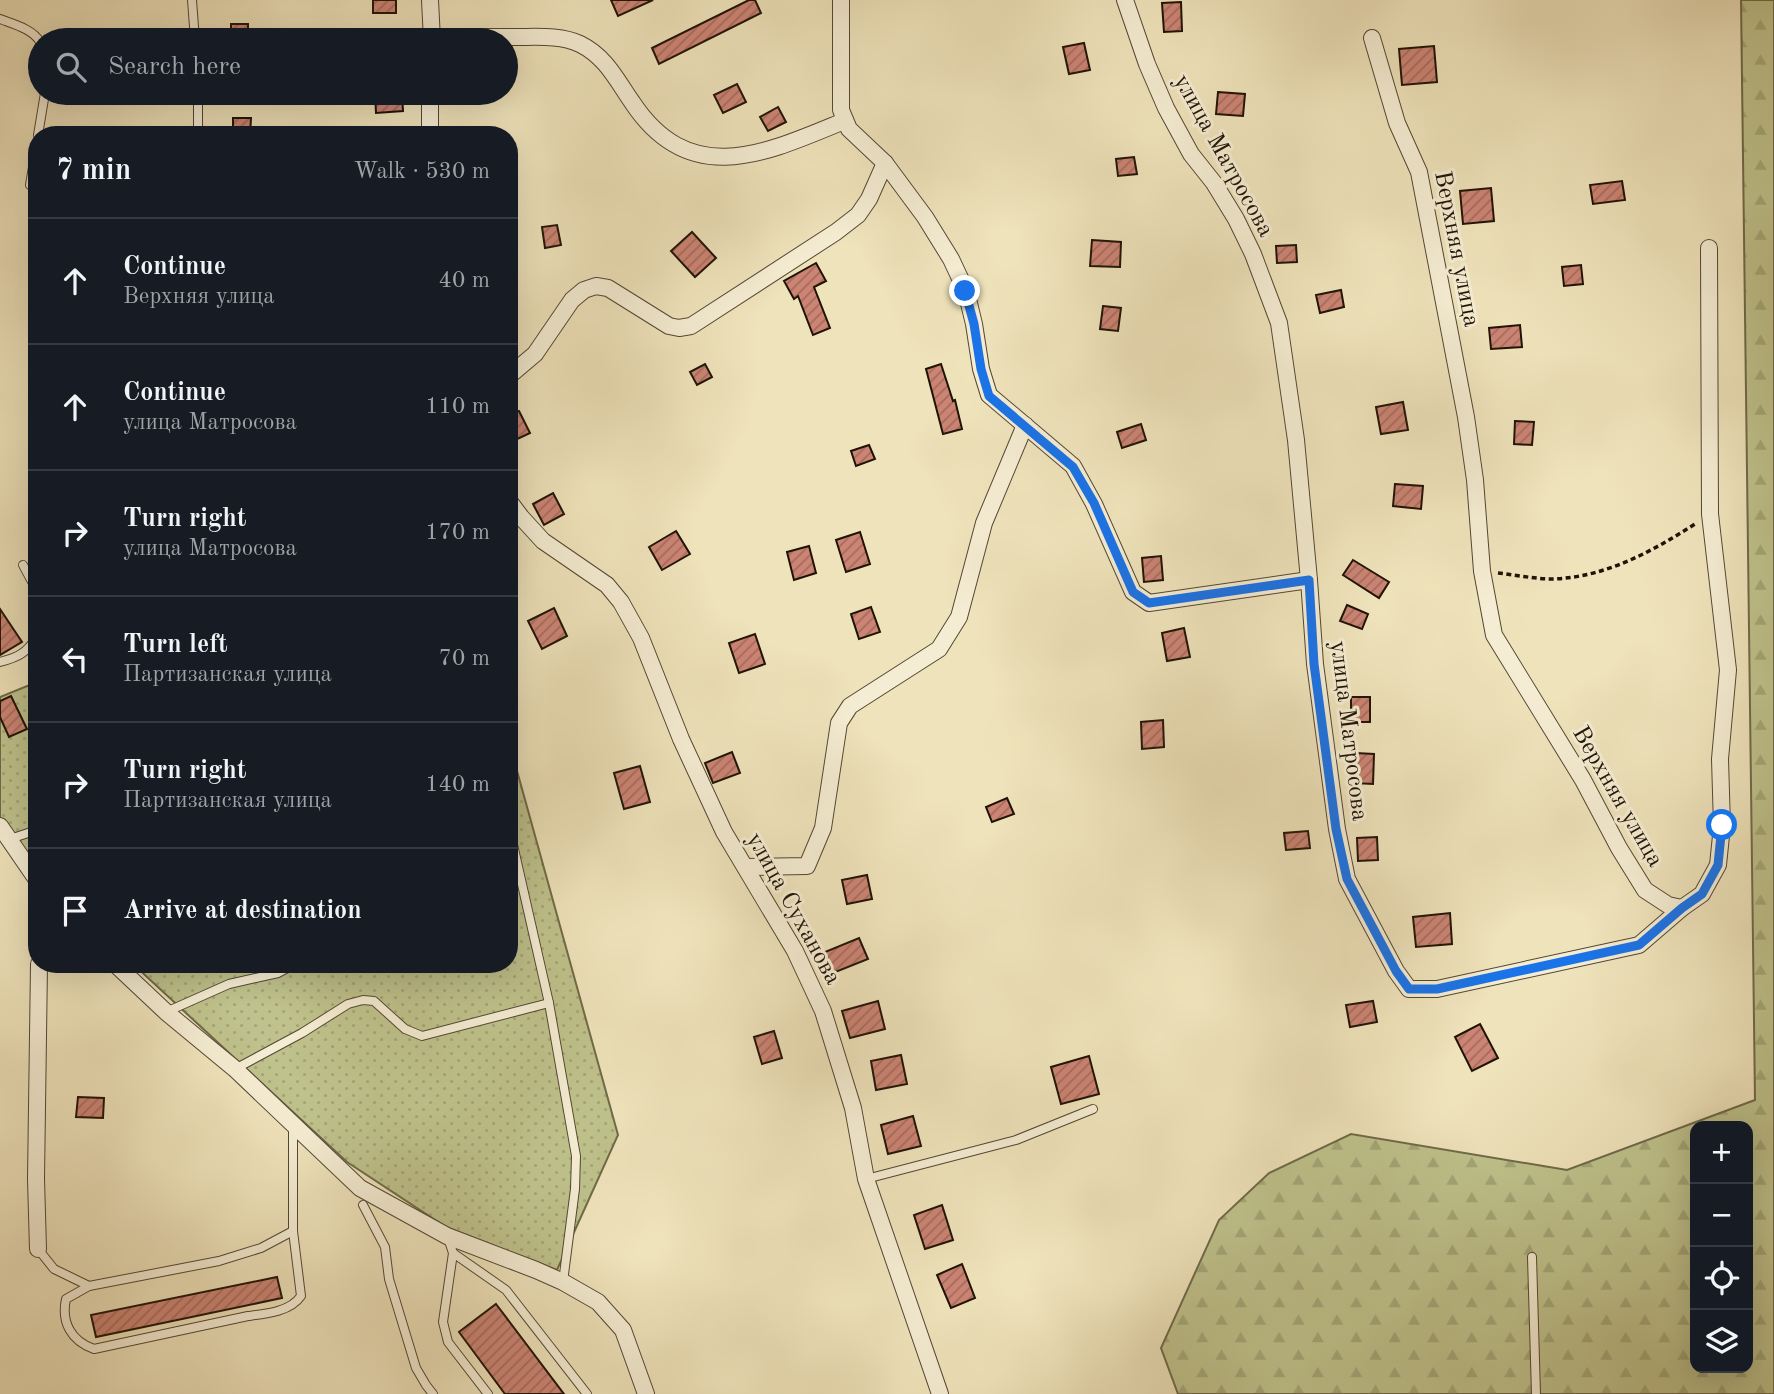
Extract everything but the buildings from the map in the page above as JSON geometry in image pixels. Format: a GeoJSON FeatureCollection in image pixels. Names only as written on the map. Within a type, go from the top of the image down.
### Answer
{"type":"FeatureCollection","features":[{"type":"Feature","properties":{"kind":"street"},"geometry":{"type":"LineString","coordinates":[[430,0],[431,28]]}},
{"type":"Feature","properties":{"kind":"street"},"geometry":{"type":"LineString","coordinates":[[841,0],[841,110],[844,121],[885,163],[925,217],[951,259],[965,291],[989,396],[1073,467],[1094,503],[1133,592],[1149,603],[1309,580]]}},
{"type":"Feature","properties":{"kind":"street","name":"улица Матросова"},"geometry":{"type":"LineString","coordinates":[[1125,0],[1147,64],[1166,108],[1191,154],[1214,183],[1236,219],[1253,254],[1279,323],[1296,440],[1314,664],[1336,829],[1347,879],[1396,971],[1409,989],[1437,989],[1639,945],[1682,908]]}},
{"type":"Feature","properties":{"kind":"street"},"geometry":{"type":"LineString","coordinates":[[518,37],[566,39],[595,53],[607,64],[645,121],[663,138],[681,149],[704,156],[730,157],[758,153],[844,121]]}},
{"type":"Feature","properties":{"kind":"street","name":"Верхняя улица"},"geometry":{"type":"LineString","coordinates":[[1372,38],[1397,123],[1419,172],[1466,417],[1475,480],[1482,571],[1494,635],[1583,780],[1625,859],[1645,890],[1668,905],[1682,908]]}},
{"type":"Feature","properties":{"kind":"street"},"geometry":{"type":"LineString","coordinates":[[430,105],[430,126]]}},
{"type":"Feature","properties":{"kind":"street"},"geometry":{"type":"LineString","coordinates":[[518,368],[535,354],[572,300],[584,290],[596,286],[608,288],[669,326],[691,327],[858,215],[869,199],[885,163]]}},
{"type":"Feature","properties":{"kind":"street"},"geometry":{"type":"LineString","coordinates":[[1682,908],[1702,894],[1718,865],[1722,825],[1720,759],[1728,670],[1710,514],[1709,248]]}},
{"type":"Feature","properties":{"kind":"street"},"geometry":{"type":"LineString","coordinates":[[746,867],[807,866],[822,828],[839,723],[850,706],[939,649],[959,617],[984,523],[1025,425]]}},
{"type":"Feature","properties":{"kind":"street","name":"улица Суханова"},"geometry":{"type":"LineString","coordinates":[[518,513],[543,541],[607,585],[621,602],[641,638],[681,739],[723,832],[795,951],[822,1010],[853,1108],[866,1179],[940,1394]]}},
{"type":"Feature","properties":{"kind":"street"},"geometry":{"type":"LineString","coordinates":[[5,833],[28,867]]}},
{"type":"Feature","properties":{"kind":"street"},"geometry":{"type":"LineString","coordinates":[[38,1249],[36,1179],[39,973]]}},
{"type":"Feature","properties":{"kind":"street"},"geometry":{"type":"LineString","coordinates":[[124,973],[166,1012],[235,1069],[360,1188],[447,1236],[563,1282],[598,1302],[623,1330],[646,1394]]}},
{"type":"Feature","properties":{"kind":"lane"},"geometry":{"type":"LineString","coordinates":[[192,0],[194,28]]}},
{"type":"Feature","properties":{"kind":"lane"},"geometry":{"type":"LineString","coordinates":[[0,19],[28,31]]}},
{"type":"Feature","properties":{"kind":"lane"},"geometry":{"type":"LineString","coordinates":[[40,126],[43,105]]}},
{"type":"Feature","properties":{"kind":"lane"},"geometry":{"type":"LineString","coordinates":[[198,105],[198,126]]}},
{"type":"Feature","properties":{"kind":"lane"},"geometry":{"type":"LineString","coordinates":[[23,565],[28,574]]}},
{"type":"Feature","properties":{"kind":"lane"},"geometry":{"type":"LineString","coordinates":[[0,662],[15,658],[28,650]]}},
{"type":"Feature","properties":{"kind":"lane"},"geometry":{"type":"LineString","coordinates":[[5,833],[28,831]]}},
{"type":"Feature","properties":{"kind":"lane"},"geometry":{"type":"LineString","coordinates":[[518,868],[549,1003],[576,1156],[575,1189],[563,1282]]}},
{"type":"Feature","properties":{"kind":"lane"},"geometry":{"type":"LineString","coordinates":[[166,1012],[229,984],[278,973]]}},
{"type":"Feature","properties":{"kind":"lane"},"geometry":{"type":"LineString","coordinates":[[235,1069],[302,1033],[348,1004],[363,1000],[374,1001],[405,1029],[422,1035],[549,1003]]}},
{"type":"Feature","properties":{"kind":"lane"},"geometry":{"type":"LineString","coordinates":[[866,1179],[1016,1140],[1093,1109]]}},
{"type":"Feature","properties":{"kind":"lane"},"geometry":{"type":"LineString","coordinates":[[293,1123],[293,1231],[301,1296],[297,1302],[265,1314],[94,1349],[72,1335],[65,1324],[66,1299],[89,1286],[219,1261],[261,1248],[293,1231]]}},
{"type":"Feature","properties":{"kind":"lane"},"geometry":{"type":"LineString","coordinates":[[363,1205],[385,1247],[389,1279],[416,1368],[433,1394]]}},
{"type":"Feature","properties":{"kind":"lane"},"geometry":{"type":"LineString","coordinates":[[447,1236],[453,1253],[443,1322],[448,1342],[488,1394]]}},
{"type":"Feature","properties":{"kind":"lane"},"geometry":{"type":"LineString","coordinates":[[38,1249],[54,1269],[89,1286]]}},
{"type":"Feature","properties":{"kind":"lane"},"geometry":{"type":"LineString","coordinates":[[453,1253],[506,1290],[587,1394]]}},
{"type":"Feature","properties":{"kind":"lane"},"geometry":{"type":"LineString","coordinates":[[1532,1257],[1536,1394]]}},
{"type":"Feature","properties":{"kind":"lane"},"geometry":{"type":"LineString","coordinates":[[421,1394],[426,1385]]}},
{"type":"Feature","properties":{"kind":"path"},"geometry":{"type":"LineString","coordinates":[[1482,571],[1552,579],[1592,574],[1635,559],[1710,514]]}},
{"type":"Feature","properties":{"kind":"green space"},"geometry":{"type":"Polygon","coordinates":[[[1741,0],[1774,0],[1774,1394],[1178,1394],[1161,1348],[1219,1220],[1269,1173],[1351,1134],[1567,1170],[1690,1124],[1690,1373],[1753,1373],[1753,1121],[1699,1121],[1755,1100],[1741,0]]]}},
{"type":"Feature","properties":{"kind":"green space"},"geometry":{"type":"Polygon","coordinates":[[[28,686],[28,858],[0,820],[0,697],[28,686]]]}},
{"type":"Feature","properties":{"kind":"green space"},"geometry":{"type":"Polygon","coordinates":[[[518,774],[618,1135],[557,1270],[446,1227],[347,1162],[143,973],[518,973],[518,774]]]}},
{"type":"Feature","properties":{"kind":"route"},"geometry":{"type":"LineString","coordinates":[[965,291],[989,396],[1073,467],[1094,503],[1133,592],[1149,603],[1309,580],[1314,664],[1336,829],[1347,879],[1396,971],[1409,989],[1437,989],[1639,945],[1702,894],[1718,865],[1722,825]]}}]}
